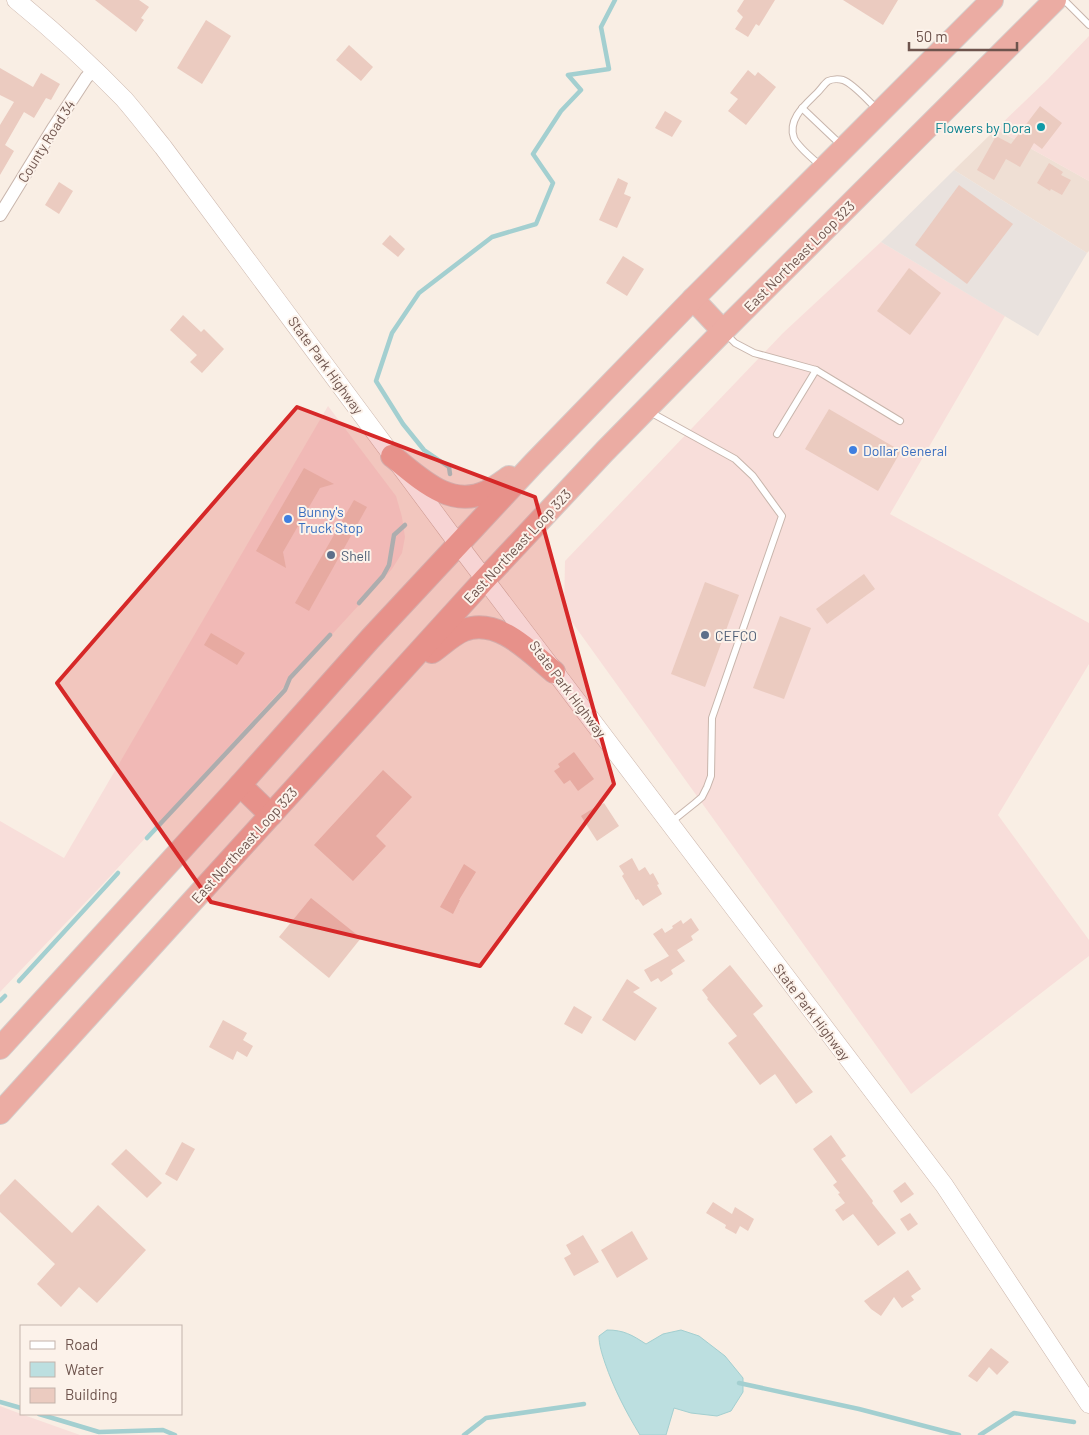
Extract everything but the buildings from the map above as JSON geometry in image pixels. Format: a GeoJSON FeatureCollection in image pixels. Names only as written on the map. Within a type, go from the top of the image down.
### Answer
{"type":"FeatureCollection","features":[{"type":"Feature","properties":{"kind":"highway"},"geometry":{"type":"LineString","coordinates":[[0,1048],[240,785],[303,713],[534,463],[692,299],[992,0]]}},
{"type":"Feature","properties":{"kind":"highway","name":"East Northeast Loop 323"},"geometry":{"type":"LineString","coordinates":[[0,1113],[485,579],[723,331],[1055,0]]}},
{"type":"Feature","properties":{"kind":"highway"},"geometry":{"type":"LineString","coordinates":[[692,299],[723,331]]}},
{"type":"Feature","properties":{"kind":"highway"},"geometry":{"type":"LineString","coordinates":[[392,456],[431,487],[458,496],[476,495],[486,492],[534,463]]}},
{"type":"Feature","properties":{"kind":"highway"},"geometry":{"type":"LineString","coordinates":[[393,681],[454,635],[463,630],[481,627],[497,630],[507,635],[554,672]]}},
{"type":"Feature","properties":{"kind":"highway"},"geometry":{"type":"LineString","coordinates":[[240,785],[271,816]]}},
{"type":"Feature","properties":{"kind":"main road","name":"State Park Highway"},"geometry":{"type":"LineString","coordinates":[[16,0],[94,69],[125,101],[163,147],[554,672],[944,1185],[1089,1404]]}},
{"type":"Feature","properties":{"kind":"street","name":"County Road 34"},"geometry":{"type":"LineString","coordinates":[[0,215],[54,127],[94,69]]}},
{"type":"Feature","properties":{"kind":"lane"},"geometry":{"type":"LineString","coordinates":[[1064,0],[1089,24]]}},
{"type":"Feature","properties":{"kind":"lane"},"geometry":{"type":"LineString","coordinates":[[823,169],[794,138],[793,129],[794,120],[802,108],[829,81],[836,79],[844,80],[851,84],[880,112]]}},
{"type":"Feature","properties":{"kind":"lane"},"geometry":{"type":"LineString","coordinates":[[802,108],[844,148]]}},
{"type":"Feature","properties":{"kind":"lane"},"geometry":{"type":"LineString","coordinates":[[723,331],[735,344],[754,353],[816,370],[900,421]]}},
{"type":"Feature","properties":{"kind":"lane"},"geometry":{"type":"LineString","coordinates":[[777,434],[816,370]]}},
{"type":"Feature","properties":{"kind":"lane"},"geometry":{"type":"LineString","coordinates":[[646,410],[735,459],[753,476],[782,516],[712,718],[710,776],[707,787],[702,797],[669,823]]}},
{"type":"Feature","properties":{"kind":"highlighted area"},"geometry":{"type":"Polygon","coordinates":[[[297,407],[535,497],[614,784],[480,966],[211,902],[57,683],[297,407]]]}},
{"type":"Feature","properties":{"kind":"shaded area"},"geometry":{"type":"Polygon","coordinates":[[[1089,36],[1089,181],[996,129],[1089,36]]]}},
{"type":"Feature","properties":{"kind":"shaded area"},"geometry":{"type":"Polygon","coordinates":[[[996,129],[1089,181],[1089,251],[1087,253],[954,170],[996,129]]]}},
{"type":"Feature","properties":{"kind":"shaded area"},"geometry":{"type":"Polygon","coordinates":[[[954,170],[1087,253],[1038,336],[881,242],[954,170]]]}},
{"type":"Feature","properties":{"kind":"shaded area"},"geometry":{"type":"Polygon","coordinates":[[[881,242],[1005,316],[890,514],[1089,623],[1089,664],[998,815],[1089,940],[1089,956],[911,1094],[564,611],[565,561],[783,333],[881,242]]]}},
{"type":"Feature","properties":{"kind":"shaded area"},"geometry":{"type":"Polygon","coordinates":[[[328,406],[396,496],[405,537],[402,553],[392,569],[104,883],[0,992],[0,821],[64,858],[328,406]]]}},
{"type":"Feature","properties":{"kind":"shaded area"},"geometry":{"type":"Polygon","coordinates":[[[0,1406],[20,1415],[80,1435],[0,1435],[0,1406]]]}},
{"type":"Feature","properties":{"kind":"water"},"geometry":{"type":"Polygon","coordinates":[[[607,1330],[628,1334],[646,1344],[663,1334],[681,1330],[699,1336],[725,1356],[743,1378],[743,1392],[731,1411],[717,1416],[691,1413],[674,1408],[666,1435],[640,1435],[616,1391],[603,1356],[599,1336],[607,1330]]]}},
{"type":"Feature","properties":{"kind":"waterway"},"geometry":{"type":"LineString","coordinates":[[450,474],[449,467],[424,450],[403,424],[376,381],[392,333],[419,293],[492,237],[536,224],[553,183],[533,154],[561,111],[581,90],[568,75],[609,69],[601,27],[615,0]]}},
{"type":"Feature","properties":{"kind":"waterway"},"geometry":{"type":"LineString","coordinates":[[359,603],[383,576],[389,565],[394,535],[405,525]]}},
{"type":"Feature","properties":{"kind":"waterway"},"geometry":{"type":"LineString","coordinates":[[147,838],[285,690],[290,678],[330,635]]}},
{"type":"Feature","properties":{"kind":"waterway"},"geometry":{"type":"LineString","coordinates":[[19,981],[118,873]]}},
{"type":"Feature","properties":{"kind":"waterway"},"geometry":{"type":"LineString","coordinates":[[0,1001],[5,996]]}},
{"type":"Feature","properties":{"kind":"waterway"},"geometry":{"type":"LineString","coordinates":[[739,1383],[859,1409],[959,1435]]}},
{"type":"Feature","properties":{"kind":"waterway"},"geometry":{"type":"LineString","coordinates":[[0,1402],[20,1408]]}},
{"type":"Feature","properties":{"kind":"waterway"},"geometry":{"type":"LineString","coordinates":[[464,1435],[486,1418],[584,1404]]}},
{"type":"Feature","properties":{"kind":"waterway"},"geometry":{"type":"LineString","coordinates":[[980,1435],[1014,1413],[1074,1422]]}},
{"type":"Feature","properties":{"kind":"waterway"},"geometry":{"type":"LineString","coordinates":[[42,1415],[99,1432],[163,1430],[175,1435]]}},
{"type":"Feature","properties":{"kind":"place","name":"Flowers by Dora"},"geometry":{"type":"Point","coordinates":[1041,127]}},
{"type":"Feature","properties":{"kind":"place","name":"Dollar General"},"geometry":{"type":"Point","coordinates":[853,450]}},
{"type":"Feature","properties":{"kind":"place","name":"Bunny's Truck Stop"},"geometry":{"type":"Point","coordinates":[288,519]}},
{"type":"Feature","properties":{"kind":"place","name":"Shell"},"geometry":{"type":"Point","coordinates":[331,555]}},
{"type":"Feature","properties":{"kind":"place","name":"CEFCO"},"geometry":{"type":"Point","coordinates":[705,635]}}]}
